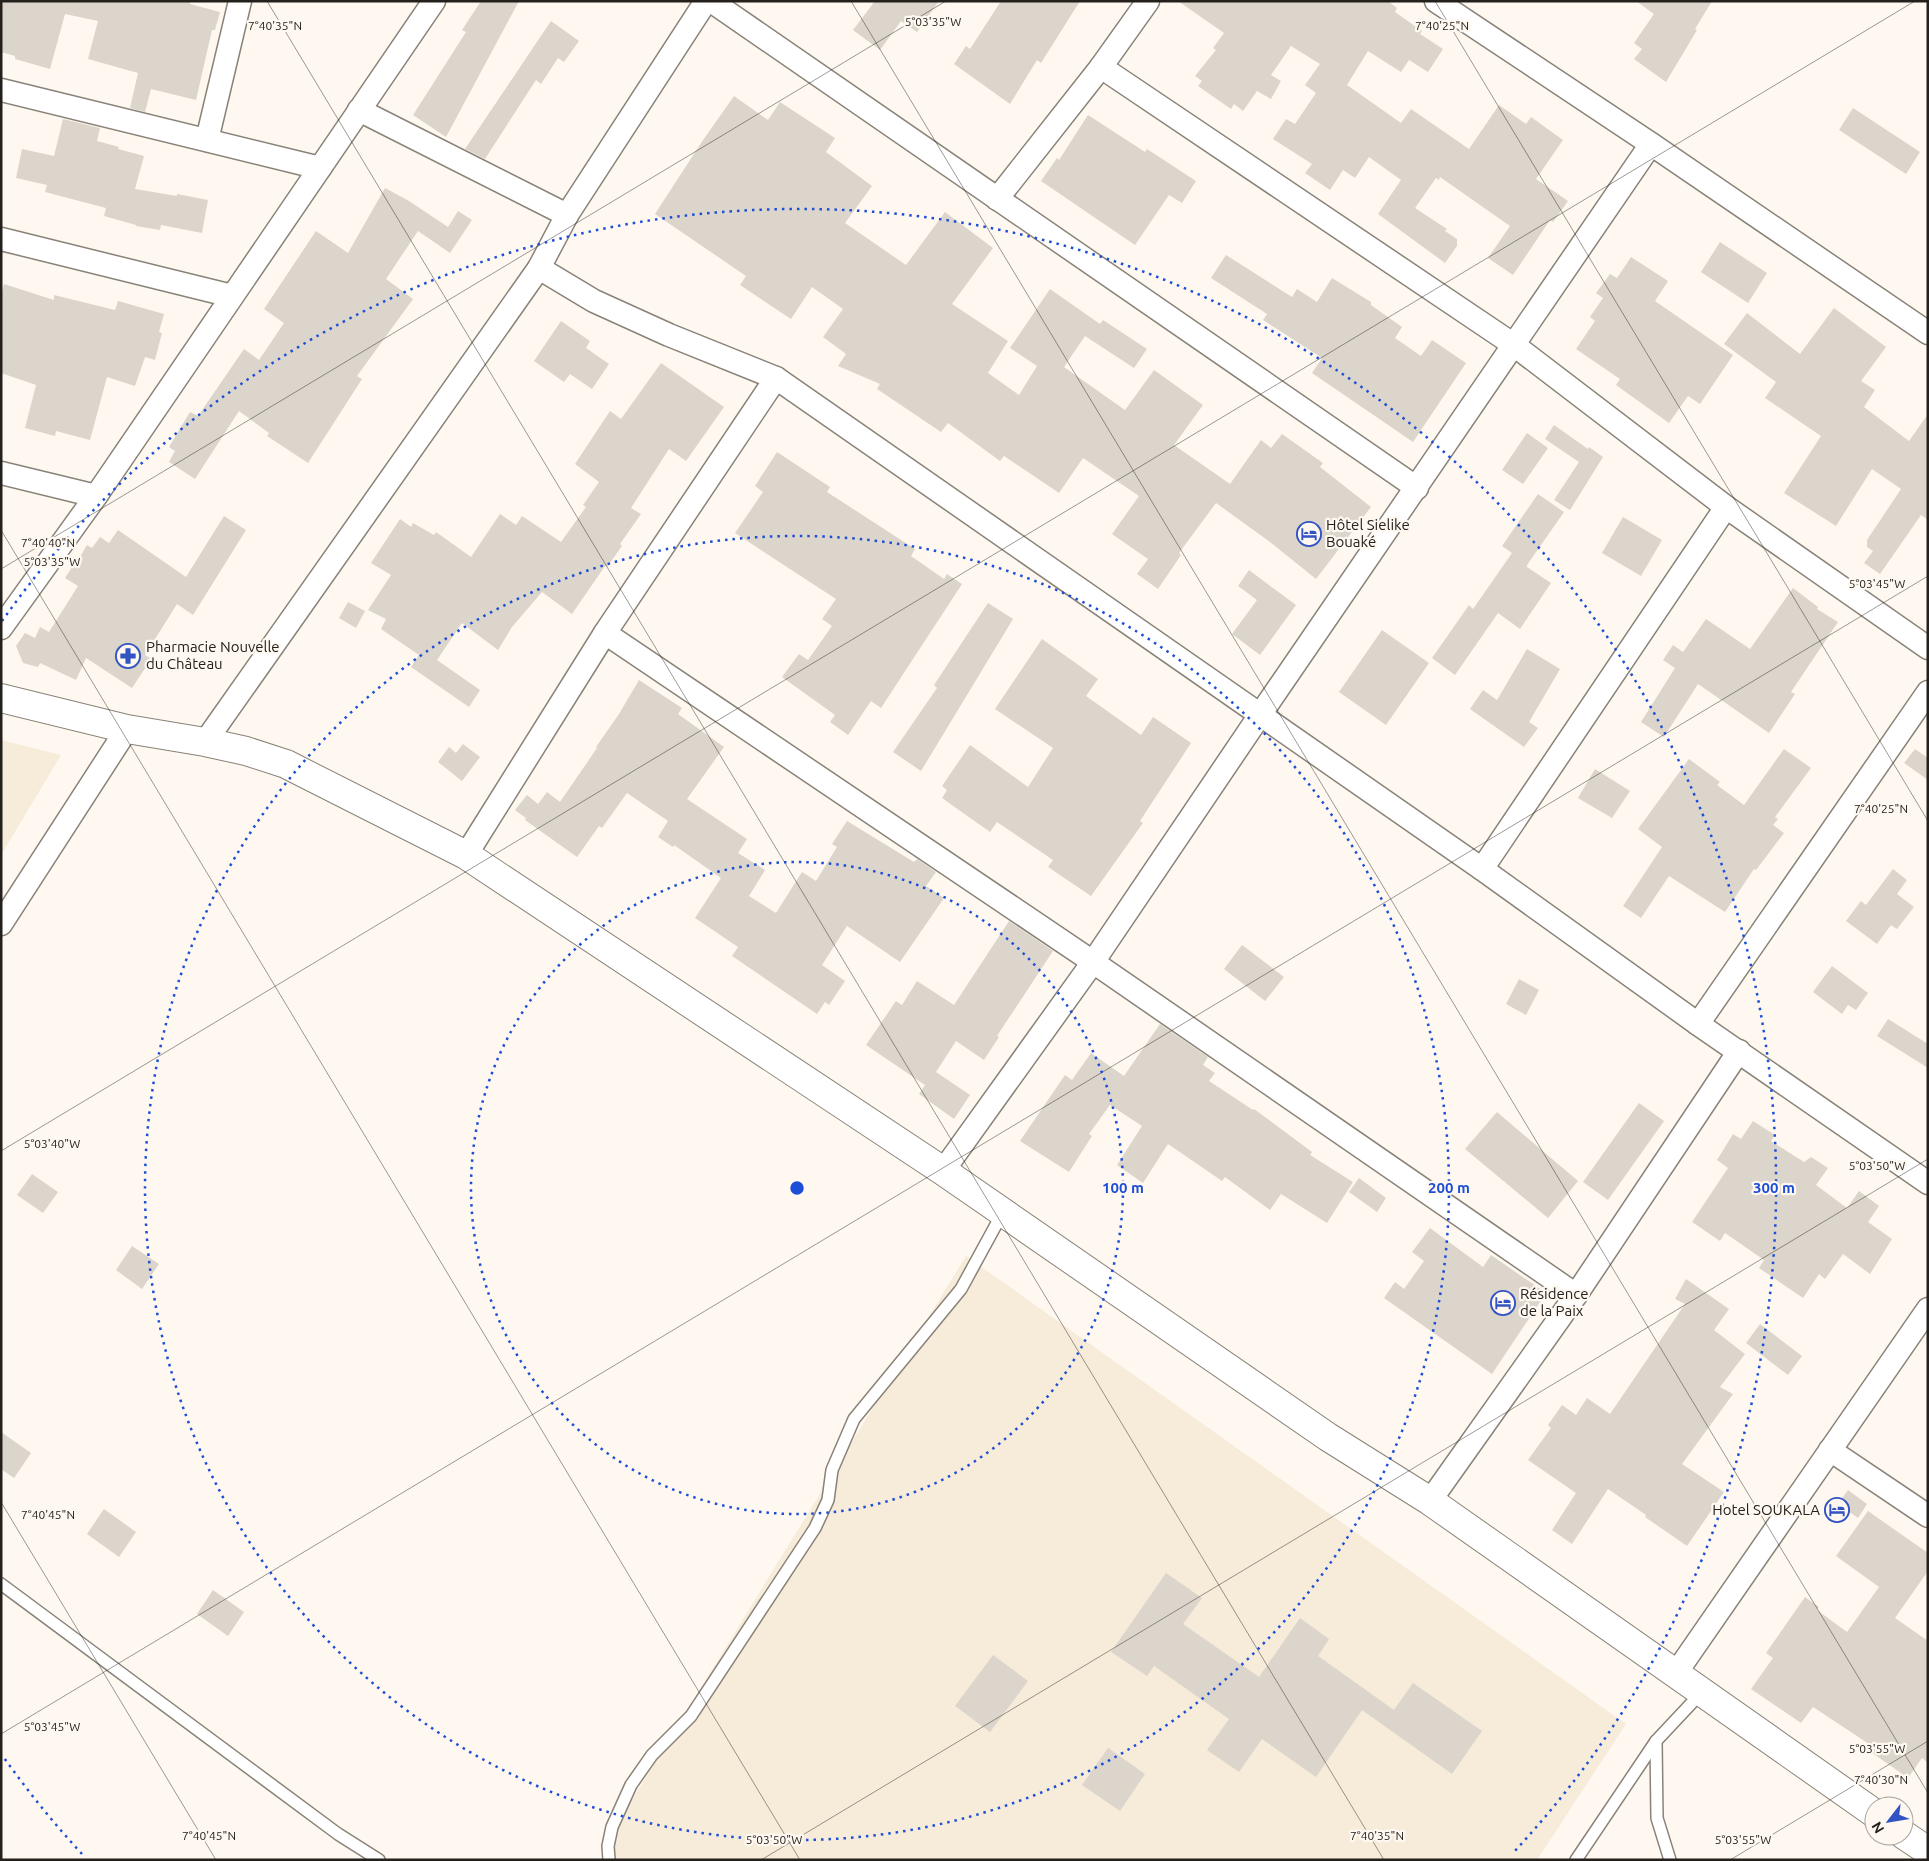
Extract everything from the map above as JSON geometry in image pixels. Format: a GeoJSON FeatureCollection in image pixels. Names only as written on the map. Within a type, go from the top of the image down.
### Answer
{"type":"FeatureCollection","features":[{"type":"Feature","properties":{"kind":"street"},"geometry":{"type":"LineString","coordinates":[[207,140],[240,1]]}},
{"type":"Feature","properties":{"kind":"street"},"geometry":{"type":"LineString","coordinates":[[1,628],[96,496],[434,1]]}},
{"type":"Feature","properties":{"kind":"street"},"geometry":{"type":"LineString","coordinates":[[205,742],[539,268],[567,215],[706,1]]}},
{"type":"Feature","properties":{"kind":"street"},"geometry":{"type":"LineString","coordinates":[[711,1],[1416,488]]}},
{"type":"Feature","properties":{"kind":"street"},"geometry":{"type":"LineString","coordinates":[[997,199],[1101,67],[1148,1]]}},
{"type":"Feature","properties":{"kind":"street"},"geometry":{"type":"LineString","coordinates":[[1436,1],[1651,144],[1928,333]]}},
{"type":"Feature","properties":{"kind":"street"},"geometry":{"type":"LineString","coordinates":[[1101,67],[1514,345],[1726,507],[1928,648]]}},
{"type":"Feature","properties":{"kind":"street"},"geometry":{"type":"LineString","coordinates":[[1,90],[320,168]]}},
{"type":"Feature","properties":{"kind":"street"},"geometry":{"type":"LineString","coordinates":[[360,110],[567,215]]}},
{"type":"Feature","properties":{"kind":"street"},"geometry":{"type":"LineString","coordinates":[[943,1171],[1093,962],[1651,144]]}},
{"type":"Feature","properties":{"kind":"street"},"geometry":{"type":"LineString","coordinates":[[1,239],[232,296]]}},
{"type":"Feature","properties":{"kind":"street"},"geometry":{"type":"LineString","coordinates":[[539,268],[594,302],[669,335],[776,378],[1928,1183]]}},
{"type":"Feature","properties":{"kind":"street"},"geometry":{"type":"LineString","coordinates":[[466,855],[605,633],[776,378]]}},
{"type":"Feature","properties":{"kind":"street"},"geometry":{"type":"LineString","coordinates":[[1,473],[96,496]]}},
{"type":"Feature","properties":{"kind":"street"},"geometry":{"type":"LineString","coordinates":[[1482,870],[1726,507]]}},
{"type":"Feature","properties":{"kind":"street"},"geometry":{"type":"LineString","coordinates":[[605,633],[1093,962],[1576,1295]]}},
{"type":"Feature","properties":{"kind":"street"},"geometry":{"type":"LineString","coordinates":[[1698,1024],[1928,692]]}},
{"type":"Feature","properties":{"kind":"street"},"geometry":{"type":"LineString","coordinates":[[1,698],[127,729],[246,751],[286,764],[466,855],[943,1171],[1328,1437],[1430,1501],[1864,1806]]}},
{"type":"Feature","properties":{"kind":"street"},"geometry":{"type":"LineString","coordinates":[[1,924],[127,729]]}},
{"type":"Feature","properties":{"kind":"street"},"geometry":{"type":"LineString","coordinates":[[1430,1501],[1576,1295],[1739,1052]]}},
{"type":"Feature","properties":{"kind":"street"},"geometry":{"type":"LineString","coordinates":[[1676,1673],[1928,1309]]}},
{"type":"Feature","properties":{"kind":"street"},"geometry":{"type":"LineString","coordinates":[[1830,1450],[1928,1516]]}},
{"type":"Feature","properties":{"kind":"street"},"geometry":{"type":"LineString","coordinates":[[1914,1842],[1928,1851]]}},
{"type":"Feature","properties":{"kind":"lane"},"geometry":{"type":"LineString","coordinates":[[609,1860],[608,1846],[612,1827],[631,1785],[652,1755],[691,1716],[815,1528],[828,1500],[832,1470],[854,1419],[961,1289],[1003,1212]]}},
{"type":"Feature","properties":{"kind":"lane"},"geometry":{"type":"LineString","coordinates":[[1,1584],[338,1834],[379,1860]]}},
{"type":"Feature","properties":{"kind":"lane"},"geometry":{"type":"LineString","coordinates":[[1576,1860],[1656,1741],[1702,1692]]}},
{"type":"Feature","properties":{"kind":"lane"},"geometry":{"type":"LineString","coordinates":[[1656,1741],[1657,1818],[1670,1860]]}},
{"type":"Feature","properties":{"kind":"shaded area"},"geometry":{"type":"Polygon","coordinates":[[[1,740],[61,755],[1,855],[1,740]]]}},
{"type":"Feature","properties":{"kind":"shaded area"},"geometry":{"type":"Polygon","coordinates":[[[966,1256],[1626,1724],[1537,1860],[615,1859],[610,1836],[966,1256]]]}},
{"type":"Feature","properties":{"kind":"building"},"geometry":{"type":"Polygon","coordinates":[[[1,1],[190,1],[190,4],[220,12],[215,30],[212,30],[196,100],[151,89],[145,112],[130,108],[138,73],[88,59],[98,21],[65,14],[50,69],[15,59],[15,56],[1,52],[1,1]]]}},
{"type":"Feature","properties":{"kind":"building"},"geometry":{"type":"Polygon","coordinates":[[[481,1],[519,1],[446,137],[413,115],[466,32],[462,30],[481,1]]]}},
{"type":"Feature","properties":{"kind":"building"},"geometry":{"type":"Polygon","coordinates":[[[875,1],[939,1],[917,32],[901,21],[880,50],[853,30],[875,1]]]}},
{"type":"Feature","properties":{"kind":"building"},"geometry":{"type":"Polygon","coordinates":[[[1001,1],[1080,1],[1041,63],[1037,60],[1010,104],[954,64],[966,46],[970,49],[1001,1]]]}},
{"type":"Feature","properties":{"kind":"building"},"geometry":{"type":"Polygon","coordinates":[[[1178,1],[1388,1],[1397,8],[1395,12],[1422,31],[1420,34],[1443,49],[1428,72],[1409,60],[1401,72],[1368,51],[1347,85],[1401,123],[1411,109],[1469,149],[1499,105],[1526,124],[1531,117],[1563,140],[1536,179],[1568,201],[1553,222],[1550,220],[1513,275],[1488,258],[1510,226],[1440,177],[1439,180],[1436,178],[1415,208],[1447,229],[1445,231],[1457,239],[1457,246],[1445,263],[1378,214],[1401,180],[1369,157],[1355,178],[1343,170],[1330,190],[1305,173],[1312,164],[1273,139],[1286,119],[1295,124],[1316,93],[1305,85],[1320,64],[1291,46],[1271,75],[1281,81],[1271,99],[1257,91],[1243,111],[1234,104],[1231,109],[1198,86],[1202,81],[1195,76],[1216,50],[1213,48],[1224,33],[1178,1]]]}},
{"type":"Feature","properties":{"kind":"building"},"geometry":{"type":"Polygon","coordinates":[[[1636,1],[1712,1],[1666,82],[1634,59],[1642,49],[1634,43],[1654,14],[1636,1]]]}},
{"type":"Feature","properties":{"kind":"building"},"geometry":{"type":"Polygon","coordinates":[[[551,21],[579,41],[564,62],[558,58],[541,84],[536,80],[485,159],[465,149],[551,21]]]}},
{"type":"Feature","properties":{"kind":"building"},"geometry":{"type":"Polygon","coordinates":[[[734,96],[768,120],[780,102],[835,138],[826,152],[872,186],[845,223],[906,265],[945,212],[993,248],[952,304],[1008,341],[988,373],[1019,395],[1037,366],[1010,348],[1050,289],[1100,324],[1103,320],[1147,349],[1134,368],[1085,336],[1064,367],[1125,410],[1154,370],[1203,405],[1174,445],[1230,484],[1261,440],[1271,448],[1282,434],[1323,463],[1320,467],[1371,507],[1316,579],[1270,542],[1216,503],[1179,553],[1181,555],[1158,589],[1137,574],[1148,559],[1112,534],[1139,496],[1083,458],[1059,493],[1004,456],[1000,461],[948,423],[941,432],[877,389],[880,384],[838,366],[846,354],[823,337],[843,309],[812,287],[791,319],[740,285],[746,276],[655,214],[734,96]]]}},
{"type":"Feature","properties":{"kind":"building"},"geometry":{"type":"Polygon","coordinates":[[[1853,108],[1920,152],[1906,174],[1839,130],[1853,108]]]}},
{"type":"Feature","properties":{"kind":"building"},"geometry":{"type":"Polygon","coordinates":[[[1088,115],[1145,152],[1147,149],[1196,181],[1182,203],[1169,195],[1135,245],[1041,181],[1057,158],[1059,160],[1088,115]]]}},
{"type":"Feature","properties":{"kind":"building"},"geometry":{"type":"Polygon","coordinates":[[[63,119],[100,128],[97,141],[144,156],[135,189],[208,200],[202,233],[161,225],[160,230],[136,226],[104,216],[106,208],[45,192],[47,185],[16,178],[22,149],[54,156],[63,119]]]}},
{"type":"Feature","properties":{"kind":"building"},"geometry":{"type":"Polygon","coordinates":[[[385,188],[409,201],[448,227],[458,211],[472,220],[450,253],[418,231],[386,279],[413,299],[357,376],[362,379],[308,463],[267,436],[269,433],[239,411],[195,479],[169,462],[175,451],[169,447],[190,412],[198,416],[244,349],[259,360],[284,323],[264,309],[316,231],[348,253],[385,188]]]}},
{"type":"Feature","properties":{"kind":"building"},"geometry":{"type":"Polygon","coordinates":[[[1720,242],[1767,273],[1748,303],[1701,272],[1720,242]]]}},
{"type":"Feature","properties":{"kind":"building"},"geometry":{"type":"Polygon","coordinates":[[[1226,255],[1292,297],[1297,289],[1317,302],[1332,278],[1371,302],[1371,305],[1402,327],[1395,338],[1421,356],[1432,340],[1466,363],[1413,442],[1312,373],[1322,358],[1263,320],[1267,314],[1211,278],[1226,255]]]}},
{"type":"Feature","properties":{"kind":"building"},"geometry":{"type":"Polygon","coordinates":[[[1631,257],[1668,281],[1655,301],[1733,355],[1700,404],[1688,396],[1669,423],[1616,385],[1620,379],[1576,349],[1595,321],[1590,317],[1603,298],[1596,293],[1610,274],[1617,278],[1631,257]]]}},
{"type":"Feature","properties":{"kind":"building"},"geometry":{"type":"Polygon","coordinates":[[[4,284],[54,300],[54,295],[115,310],[118,301],[164,314],[159,332],[162,333],[155,360],[145,357],[135,386],[107,377],[90,440],[56,431],[55,436],[25,428],[36,385],[1,373],[1,296],[4,284]]]}},
{"type":"Feature","properties":{"kind":"building"},"geometry":{"type":"Polygon","coordinates":[[[1834,308],[1886,347],[1861,381],[1875,390],[1864,407],[1909,441],[1928,414],[1928,520],[1921,515],[1880,574],[1864,563],[1873,551],[1867,547],[1867,540],[1901,489],[1872,469],[1836,526],[1784,493],[1821,436],[1765,398],[1776,382],[1724,344],[1747,313],[1800,354],[1834,308]]]}},
{"type":"Feature","properties":{"kind":"building"},"geometry":{"type":"Polygon","coordinates":[[[561,321],[590,341],[586,348],[609,364],[592,389],[570,374],[564,382],[534,361],[561,321]]]}},
{"type":"Feature","properties":{"kind":"building"},"geometry":{"type":"Polygon","coordinates":[[[661,363],[724,407],[686,461],[669,449],[631,508],[641,514],[620,544],[622,546],[607,567],[605,566],[572,614],[542,592],[512,627],[498,650],[462,623],[437,660],[480,690],[469,707],[411,667],[419,655],[381,629],[386,619],[368,610],[391,575],[371,563],[400,519],[411,527],[413,523],[434,535],[436,532],[471,557],[500,514],[516,525],[522,516],[561,542],[586,507],[583,505],[599,482],[575,464],[610,411],[621,419],[661,363]]]}},
{"type":"Feature","properties":{"kind":"building"},"geometry":{"type":"Polygon","coordinates":[[[1554,425],[1588,449],[1589,447],[1603,457],[1570,510],[1554,500],[1579,462],[1545,439],[1554,425]]]}},
{"type":"Feature","properties":{"kind":"building"},"geometry":{"type":"Polygon","coordinates":[[[1527,433],[1548,448],[1523,484],[1502,470],[1527,433]]]}},
{"type":"Feature","properties":{"kind":"building"},"geometry":{"type":"Polygon","coordinates":[[[777,452],[830,487],[827,492],[915,549],[911,556],[944,579],[947,574],[962,584],[881,708],[871,701],[848,735],[830,722],[835,715],[782,677],[799,654],[808,660],[832,626],[822,619],[836,599],[735,533],[763,492],[755,486],[777,452]]]}},
{"type":"Feature","properties":{"kind":"building"},"geometry":{"type":"Polygon","coordinates":[[[1538,494],[1564,512],[1527,565],[1527,567],[1551,583],[1520,629],[1498,613],[1455,675],[1432,658],[1469,605],[1473,609],[1512,553],[1502,546],[1538,494]]]}},
{"type":"Feature","properties":{"kind":"building"},"geometry":{"type":"Polygon","coordinates":[[[224,516],[246,530],[193,615],[177,604],[145,655],[151,659],[132,688],[86,658],[76,680],[40,663],[38,667],[23,663],[16,646],[25,633],[35,638],[40,627],[49,632],[78,586],[65,578],[87,545],[92,548],[100,537],[109,543],[118,530],[186,577],[224,516]]]}},
{"type":"Feature","properties":{"kind":"building"},"geometry":{"type":"Polygon","coordinates":[[[1623,517],[1662,540],[1641,576],[1602,553],[1623,517]]]}},
{"type":"Feature","properties":{"kind":"building"},"geometry":{"type":"Polygon","coordinates":[[[1249,570],[1296,605],[1260,655],[1232,634],[1257,600],[1238,586],[1249,570]]]}},
{"type":"Feature","properties":{"kind":"building"},"geometry":{"type":"Polygon","coordinates":[[[1793,588],[1818,607],[1817,609],[1838,622],[1791,692],[1795,694],[1769,733],[1698,684],[1664,737],[1641,722],[1675,668],[1663,660],[1673,645],[1683,652],[1706,619],[1750,649],[1793,588]]]}},
{"type":"Feature","properties":{"kind":"building"},"geometry":{"type":"Polygon","coordinates":[[[348,602],[365,611],[356,628],[339,618],[348,602]]]}},
{"type":"Feature","properties":{"kind":"building"},"geometry":{"type":"Polygon","coordinates":[[[988,603],[1013,619],[921,771],[893,752],[937,688],[934,685],[988,603]]]}},
{"type":"Feature","properties":{"kind":"building"},"geometry":{"type":"Polygon","coordinates":[[[1382,630],[1429,663],[1386,725],[1339,692],[1382,630]]]}},
{"type":"Feature","properties":{"kind":"building"},"geometry":{"type":"Polygon","coordinates":[[[1042,639],[1098,679],[1086,696],[1141,735],[1153,717],[1191,743],[1140,821],[1143,823],[1091,896],[1048,867],[1053,860],[997,822],[990,832],[942,798],[947,790],[942,786],[970,745],[1028,787],[1053,748],[995,709],[1042,639]]]}},
{"type":"Feature","properties":{"kind":"building"},"geometry":{"type":"Polygon","coordinates":[[[1527,649],[1560,669],[1529,722],[1538,728],[1524,747],[1470,709],[1483,690],[1497,700],[1527,649]]]}},
{"type":"Feature","properties":{"kind":"building"},"geometry":{"type":"Polygon","coordinates":[[[639,680],[682,708],[678,714],[724,747],[687,799],[747,839],[738,853],[765,870],[749,896],[776,913],[802,872],[816,881],[837,847],[832,844],[847,821],[914,862],[917,859],[936,872],[926,886],[944,898],[900,962],[847,926],[822,965],[845,981],[829,1005],[825,1002],[817,1014],[732,956],[738,947],[695,918],[721,878],[674,845],[673,847],[658,837],[668,821],[627,793],[602,828],[599,826],[577,857],[525,820],[526,818],[515,810],[527,795],[538,804],[547,792],[560,802],[597,748],[639,680]]]}},
{"type":"Feature","properties":{"kind":"building"},"geometry":{"type":"Polygon","coordinates":[[[463,744],[480,757],[462,781],[438,762],[449,747],[456,753],[463,744]]]}},
{"type":"Feature","properties":{"kind":"building"},"geometry":{"type":"Polygon","coordinates":[[[1784,749],[1811,768],[1775,817],[1778,819],[1773,825],[1784,833],[1756,870],[1754,869],[1725,912],[1669,876],[1641,918],[1623,906],[1662,847],[1638,829],[1689,759],[1720,782],[1717,785],[1744,805],[1784,749]]]}},
{"type":"Feature","properties":{"kind":"building"},"geometry":{"type":"Polygon","coordinates":[[[1915,749],[1928,758],[1928,780],[1904,763],[1915,749]]]}},
{"type":"Feature","properties":{"kind":"building"},"geometry":{"type":"Polygon","coordinates":[[[1595,769],[1630,791],[1612,818],[1578,798],[1595,769]]]}},
{"type":"Feature","properties":{"kind":"building"},"geometry":{"type":"Polygon","coordinates":[[[1893,869],[1907,880],[1897,894],[1914,907],[1897,929],[1891,925],[1877,944],[1846,921],[1861,901],[1866,905],[1893,869]]]}},
{"type":"Feature","properties":{"kind":"building"},"geometry":{"type":"Polygon","coordinates":[[[1009,921],[1053,951],[997,1036],[999,1037],[984,1060],[956,1041],[936,1072],[970,1095],[954,1119],[919,1094],[925,1085],[866,1045],[896,1001],[902,1005],[917,981],[954,1005],[1009,921]]]}},
{"type":"Feature","properties":{"kind":"building"},"geometry":{"type":"Polygon","coordinates":[[[1242,945],[1284,977],[1265,1001],[1224,969],[1242,945]]]}},
{"type":"Feature","properties":{"kind":"building"},"geometry":{"type":"Polygon","coordinates":[[[1832,966],[1868,993],[1856,1010],[1848,1005],[1842,1014],[1813,992],[1832,966]]]}},
{"type":"Feature","properties":{"kind":"building"},"geometry":{"type":"Polygon","coordinates":[[[1519,979],[1539,990],[1526,1015],[1506,1004],[1519,979]]]}},
{"type":"Feature","properties":{"kind":"building"},"geometry":{"type":"Polygon","coordinates":[[[1888,1019],[1928,1044],[1928,1068],[1877,1036],[1888,1019]]]}},
{"type":"Feature","properties":{"kind":"building"},"geometry":{"type":"Polygon","coordinates":[[[1160,1024],[1208,1057],[1203,1065],[1215,1073],[1209,1081],[1254,1109],[1312,1152],[1310,1155],[1353,1182],[1327,1223],[1281,1194],[1270,1210],[1225,1177],[1222,1181],[1168,1144],[1143,1183],[1117,1165],[1142,1126],[1110,1105],[1089,1134],[1092,1136],[1069,1172],[1020,1141],[1065,1075],[1072,1080],[1091,1053],[1124,1076],[1160,1024]]]}},
{"type":"Feature","properties":{"kind":"building"},"geometry":{"type":"Polygon","coordinates":[[[1639,1103],[1664,1121],[1608,1200],[1583,1182],[1639,1103]]]}},
{"type":"Feature","properties":{"kind":"building"},"geometry":{"type":"Polygon","coordinates":[[[1497,1112],[1578,1181],[1548,1218],[1465,1149],[1497,1112]]]}},
{"type":"Feature","properties":{"kind":"building"},"geometry":{"type":"Polygon","coordinates":[[[1753,1121],[1775,1135],[1771,1141],[1804,1162],[1811,1157],[1828,1168],[1816,1185],[1847,1208],[1859,1191],[1879,1206],[1868,1222],[1892,1239],[1870,1274],[1843,1254],[1825,1279],[1819,1274],[1803,1298],[1759,1268],[1764,1260],[1725,1233],[1720,1241],[1692,1222],[1728,1168],[1717,1160],[1733,1134],[1741,1139],[1753,1121]]]}},
{"type":"Feature","properties":{"kind":"building"},"geometry":{"type":"Polygon","coordinates":[[[32,1174],[58,1192],[43,1213],[17,1195],[32,1174]]]}},
{"type":"Feature","properties":{"kind":"building"},"geometry":{"type":"Polygon","coordinates":[[[1359,1178],[1386,1198],[1377,1212],[1349,1192],[1359,1178]]]}},
{"type":"Feature","properties":{"kind":"building"},"geometry":{"type":"Polygon","coordinates":[[[1430,1228],[1483,1267],[1491,1255],[1546,1293],[1492,1374],[1384,1298],[1395,1282],[1404,1289],[1424,1261],[1412,1252],[1430,1228]]]}},
{"type":"Feature","properties":{"kind":"building"},"geometry":{"type":"Polygon","coordinates":[[[132,1246],[159,1264],[142,1289],[116,1270],[132,1246]]]}},
{"type":"Feature","properties":{"kind":"building"},"geometry":{"type":"Polygon","coordinates":[[[1686,1279],[1729,1309],[1714,1330],[1745,1354],[1720,1387],[1733,1394],[1682,1464],[1724,1492],[1687,1546],[1608,1489],[1572,1544],[1552,1530],[1576,1493],[1528,1460],[1551,1428],[1548,1425],[1562,1405],[1576,1415],[1587,1398],[1610,1414],[1685,1304],[1675,1299],[1686,1279]]]}},
{"type":"Feature","properties":{"kind":"building"},"geometry":{"type":"Polygon","coordinates":[[[1760,1324],[1802,1356],[1788,1375],[1746,1343],[1760,1324]]]}},
{"type":"Feature","properties":{"kind":"building"},"geometry":{"type":"Polygon","coordinates":[[[1,1432],[31,1453],[14,1478],[1,1469],[1,1432]]]}},
{"type":"Feature","properties":{"kind":"building"},"geometry":{"type":"Polygon","coordinates":[[[1848,1490],[1867,1504],[1858,1518],[1838,1504],[1848,1490]]]}},
{"type":"Feature","properties":{"kind":"building"},"geometry":{"type":"Polygon","coordinates":[[[104,1509],[136,1532],[119,1557],[87,1534],[104,1509]]]}},
{"type":"Feature","properties":{"kind":"building"},"geometry":{"type":"Polygon","coordinates":[[[1868,1511],[1928,1553],[1928,1571],[1895,1618],[1928,1641],[1928,1763],[1922,1758],[1908,1778],[1865,1748],[1869,1744],[1813,1707],[1801,1723],[1751,1689],[1773,1658],[1766,1653],[1805,1597],[1819,1607],[1817,1610],[1847,1632],[1879,1587],[1836,1556],[1868,1511]]]}},
{"type":"Feature","properties":{"kind":"building"},"geometry":{"type":"Polygon","coordinates":[[[1166,1573],[1202,1598],[1183,1624],[1259,1677],[1300,1618],[1329,1639],[1318,1656],[1394,1710],[1413,1683],[1482,1731],[1452,1774],[1362,1710],[1316,1777],[1262,1739],[1239,1772],[1207,1750],[1229,1719],[1154,1666],[1147,1676],[1111,1652],[1166,1573]]]}},
{"type":"Feature","properties":{"kind":"building"},"geometry":{"type":"Polygon","coordinates":[[[213,1590],[244,1612],[228,1636],[197,1614],[213,1590]]]}},
{"type":"Feature","properties":{"kind":"building"},"geometry":{"type":"Polygon","coordinates":[[[993,1655],[1028,1681],[990,1732],[955,1706],[993,1655]]]}},
{"type":"Feature","properties":{"kind":"building"},"geometry":{"type":"Polygon","coordinates":[[[1108,1748],[1145,1774],[1120,1811],[1082,1785],[1108,1748]]]}},
{"type":"Feature","properties":{"kind":"place","name":"Hôtel Sielike Bouaké"},"geometry":{"type":"Point","coordinates":[1309,534]}},
{"type":"Feature","properties":{"kind":"place","name":"Pharmacie Nouvelle du Château"},"geometry":{"type":"Point","coordinates":[128,656]}},
{"type":"Feature","properties":{"kind":"place","name":"Résidence de la Paix"},"geometry":{"type":"Point","coordinates":[1503,1303]}},
{"type":"Feature","properties":{"kind":"place","name":"Hotel SOUKALA"},"geometry":{"type":"Point","coordinates":[1837,1510]}}]}
